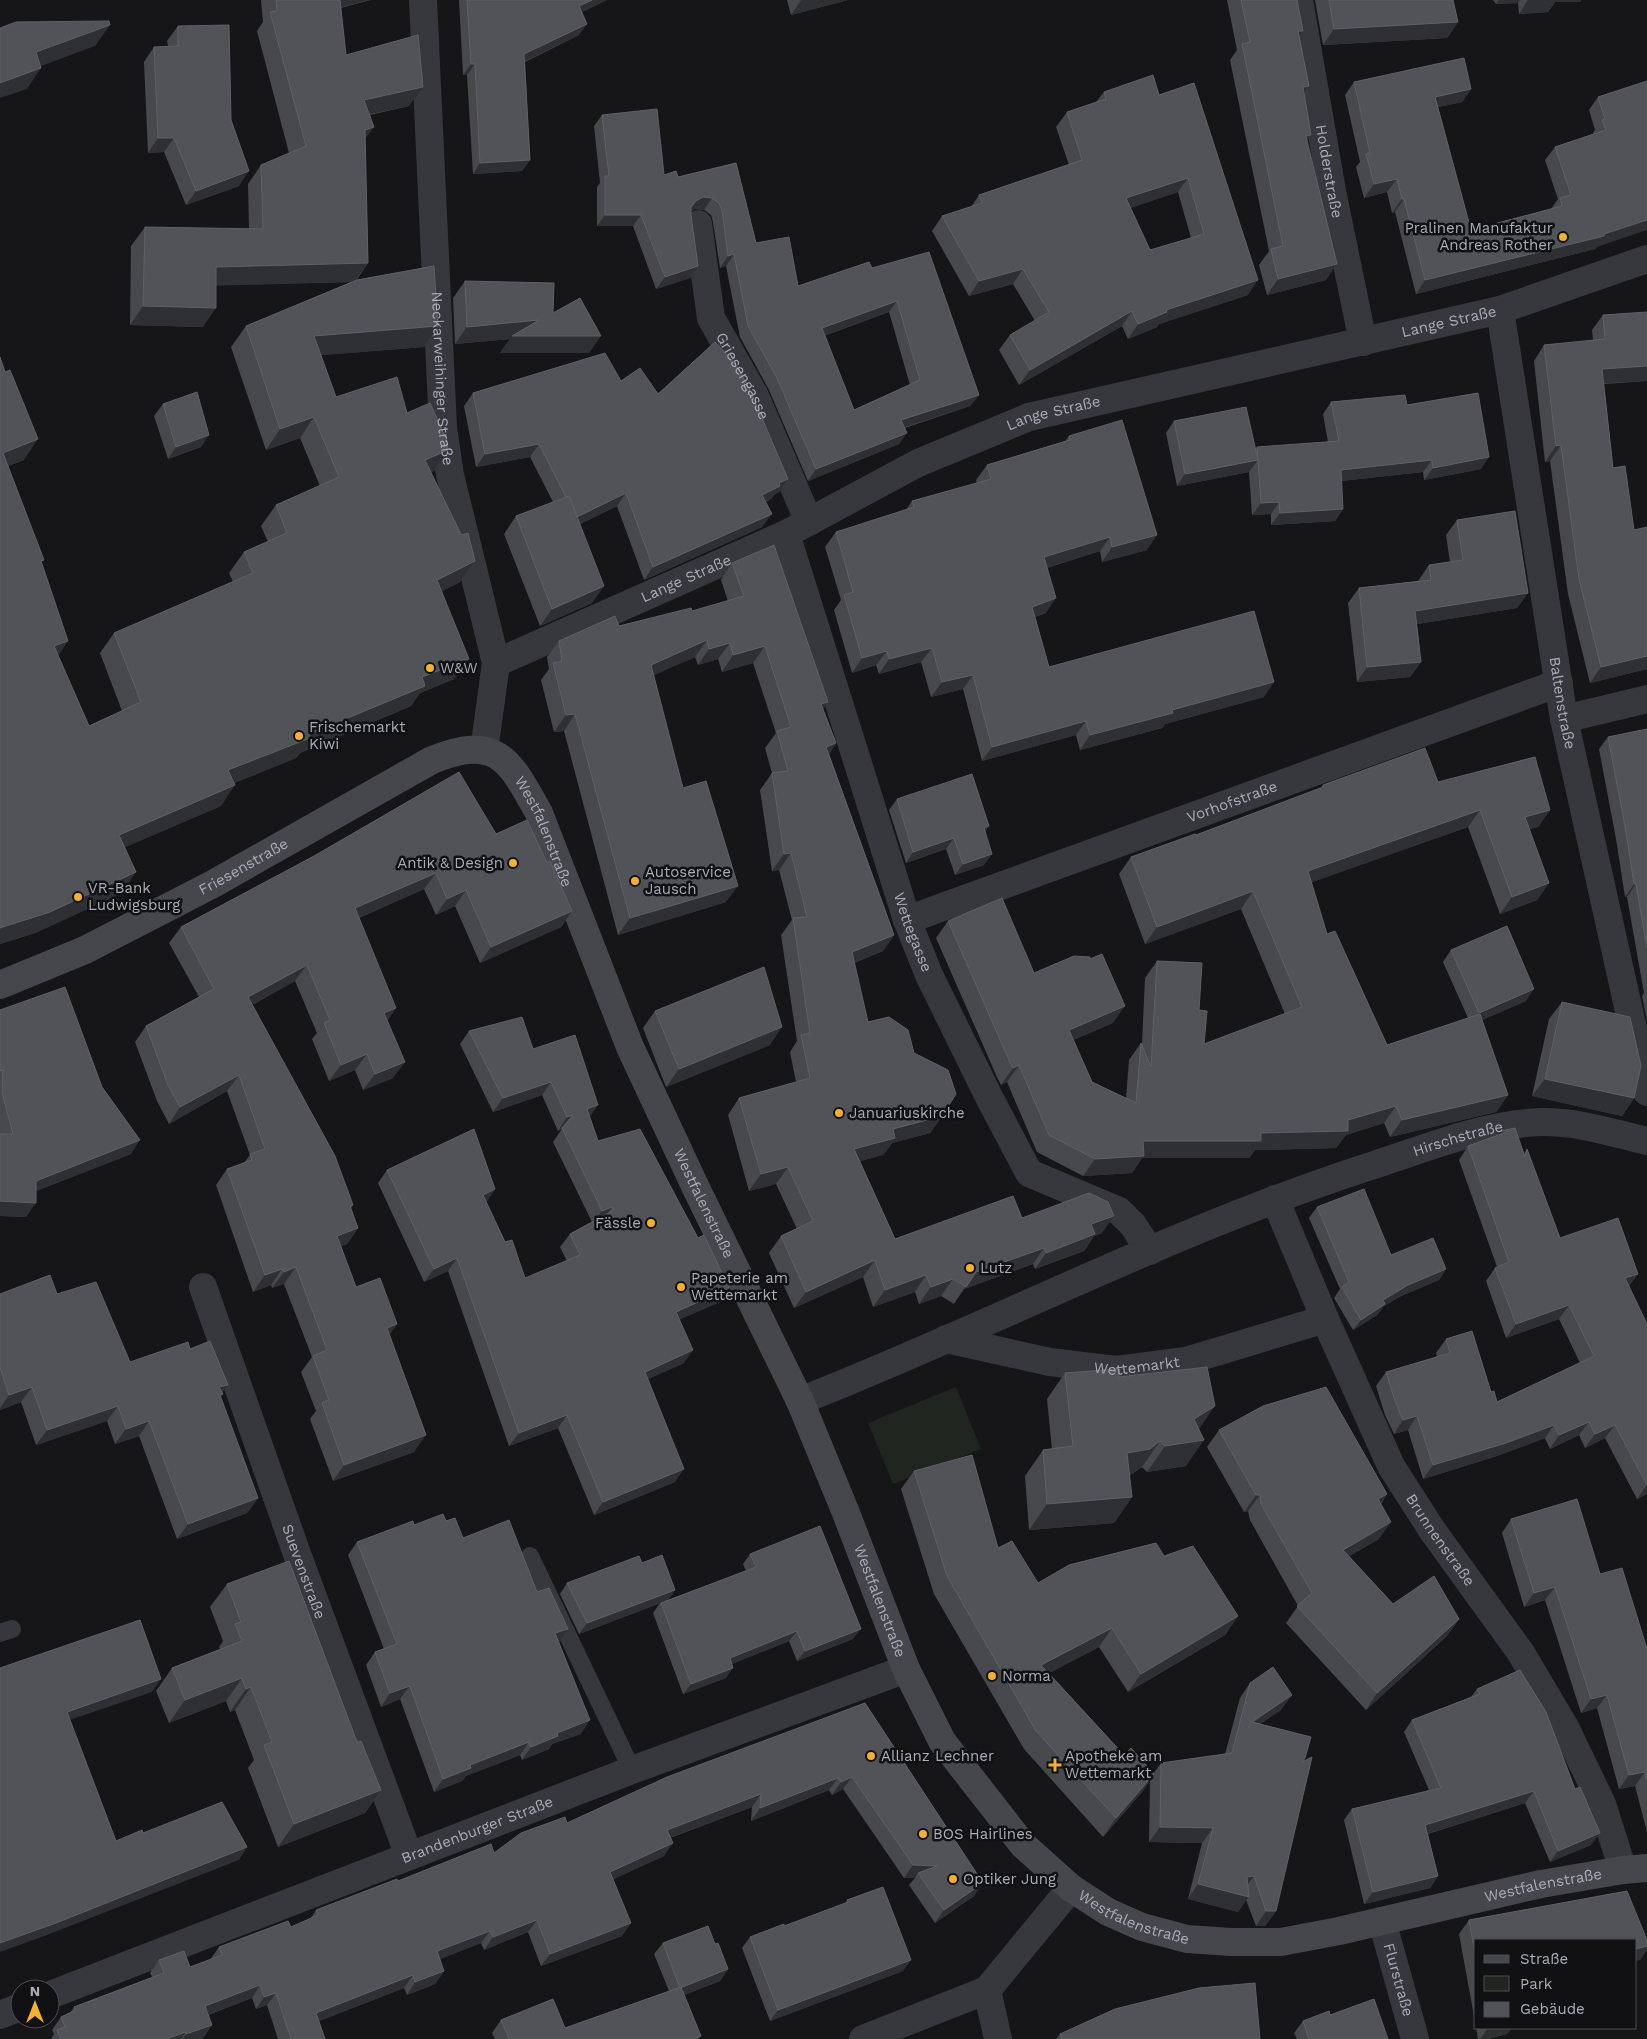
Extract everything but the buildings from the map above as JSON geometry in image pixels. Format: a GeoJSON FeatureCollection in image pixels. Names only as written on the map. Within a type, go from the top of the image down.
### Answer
{"type":"FeatureCollection","features":[{"type":"Feature","properties":{"kind":"main road","name":"Friesenstraße"},"geometry":{"type":"LineString","coordinates":[[0,985],[85,950],[213,884],[432,760],[452,752],[472,748],[484,751]]}},
{"type":"Feature","properties":{"kind":"main road","name":"Westfalenstraße"},"geometry":{"type":"LineString","coordinates":[[484,751],[496,754],[511,767],[539,813],[630,1047],[695,1186],[800,1401],[846,1513],[906,1669],[942,1741],[1023,1845],[1071,1888],[1108,1912],[1142,1927],[1187,1939],[1231,1942],[1281,1942],[1339,1931],[1542,1884],[1635,1869]]}},
{"type":"Feature","properties":{"kind":"street","name":"Neckarweihinger Straße"},"geometry":{"type":"LineString","coordinates":[[423,0],[443,428],[450,475],[496,663],[484,751]]}},
{"type":"Feature","properties":{"kind":"street","name":"Holderstraße"},"geometry":{"type":"LineString","coordinates":[[1298,0],[1332,191],[1363,342]]}},
{"type":"Feature","properties":{"kind":"street","name":"Griesengasse"},"geometry":{"type":"LineString","coordinates":[[698,224],[711,318],[755,396],[798,528]]}},
{"type":"Feature","properties":{"kind":"street","name":"Lange Straße"},"geometry":{"type":"LineString","coordinates":[[496,663],[798,528],[918,463],[1029,416],[1500,310],[1647,259]]}},
{"type":"Feature","properties":{"kind":"street","name":"Baltenstraße"},"geometry":{"type":"LineString","coordinates":[[1500,310],[1564,719],[1647,1092]]}},
{"type":"Feature","properties":{"kind":"street","name":"Wettegasse"},"geometry":{"type":"LineString","coordinates":[[798,528],[907,920],[929,976],[1029,1173],[1119,1211],[1133,1225],[1150,1251]]}},
{"type":"Feature","properties":{"kind":"street","name":"Vorhofstraße"},"geometry":{"type":"LineString","coordinates":[[907,920],[1558,683]]}},
{"type":"Feature","properties":{"kind":"street"},"geometry":{"type":"LineString","coordinates":[[1564,719],[1647,699]]}},
{"type":"Feature","properties":{"kind":"street","name":"Hirschstraße"},"geometry":{"type":"LineString","coordinates":[[1275,1199],[1365,1168],[1503,1125],[1542,1122],[1578,1125],[1647,1141]]}},
{"type":"Feature","properties":{"kind":"street"},"geometry":{"type":"LineString","coordinates":[[800,1401],[1275,1199]]}},
{"type":"Feature","properties":{"kind":"street","name":"Brunnenstraße"},"geometry":{"type":"LineString","coordinates":[[1275,1199],[1325,1319],[1391,1466],[1432,1530],[1521,1653],[1566,1729],[1635,1869]]}},
{"type":"Feature","properties":{"kind":"street","name":"Suevenstraße"},"geometry":{"type":"LineString","coordinates":[[202,1287],[297,1554],[409,1856]]}},
{"type":"Feature","properties":{"kind":"street","name":"Wettemarkt"},"geometry":{"type":"LineString","coordinates":[[946,1340],[1050,1362],[1116,1370],[1186,1361],[1325,1319]]}},
{"type":"Feature","properties":{"kind":"street","name":"Brandenburger Straße"},"geometry":{"type":"LineString","coordinates":[[60,1991],[632,1770],[906,1669]]}},
{"type":"Feature","properties":{"kind":"street"},"geometry":{"type":"LineString","coordinates":[[863,2039],[987,1990],[1071,1888]]}},
{"type":"Feature","properties":{"kind":"street","name":"Flurstraße"},"geometry":{"type":"LineString","coordinates":[[1382,1921],[1415,2039]]}},
{"type":"Feature","properties":{"kind":"street"},"geometry":{"type":"LineString","coordinates":[[987,1990],[998,2039]]}},
{"type":"Feature","properties":{"kind":"lane"},"geometry":{"type":"LineString","coordinates":[[530,1556],[632,1770]]}},
{"type":"Feature","properties":{"kind":"green space"},"geometry":{"type":"Polygon","coordinates":[[[956,1387],[981,1449],[893,1484],[868,1423],[956,1387]]]}},
{"type":"Feature","properties":{"kind":"place","name":"Pralinen Manufaktur Andreas Rother"},"geometry":{"type":"Point","coordinates":[1563,237]}},
{"type":"Feature","properties":{"kind":"place","name":"W&W"},"geometry":{"type":"Point","coordinates":[430,668]}},
{"type":"Feature","properties":{"kind":"place","name":"Frischemarkt Kiwi"},"geometry":{"type":"Point","coordinates":[299,736]}},
{"type":"Feature","properties":{"kind":"place","name":"Antik & Design"},"geometry":{"type":"Point","coordinates":[513,863]}},
{"type":"Feature","properties":{"kind":"place","name":"Autoservice Jausch"},"geometry":{"type":"Point","coordinates":[635,881]}},
{"type":"Feature","properties":{"kind":"place","name":"VR-Bank Ludwigsburg"},"geometry":{"type":"Point","coordinates":[78,897]}},
{"type":"Feature","properties":{"kind":"place","name":"Januariuskirche"},"geometry":{"type":"Point","coordinates":[839,1113]}},
{"type":"Feature","properties":{"kind":"place","name":"Fässle"},"geometry":{"type":"Point","coordinates":[651,1223]}},
{"type":"Feature","properties":{"kind":"place","name":"Lutz"},"geometry":{"type":"Point","coordinates":[970,1268]}},
{"type":"Feature","properties":{"kind":"place","name":"Papeterie am Wettemarkt"},"geometry":{"type":"Point","coordinates":[681,1287]}},
{"type":"Feature","properties":{"kind":"place","name":"Norma"},"geometry":{"type":"Point","coordinates":[992,1676]}},
{"type":"Feature","properties":{"kind":"place","name":"Allianz Lechner"},"geometry":{"type":"Point","coordinates":[871,1756]}},
{"type":"Feature","properties":{"kind":"place","name":"Apotheke am Wettemarkt"},"geometry":{"type":"Point","coordinates":[1055,1765]}},
{"type":"Feature","properties":{"kind":"place","name":"BOS Hairlines"},"geometry":{"type":"Point","coordinates":[923,1834]}},
{"type":"Feature","properties":{"kind":"place","name":"Optiker Jung"},"geometry":{"type":"Point","coordinates":[953,1879]}}]}
